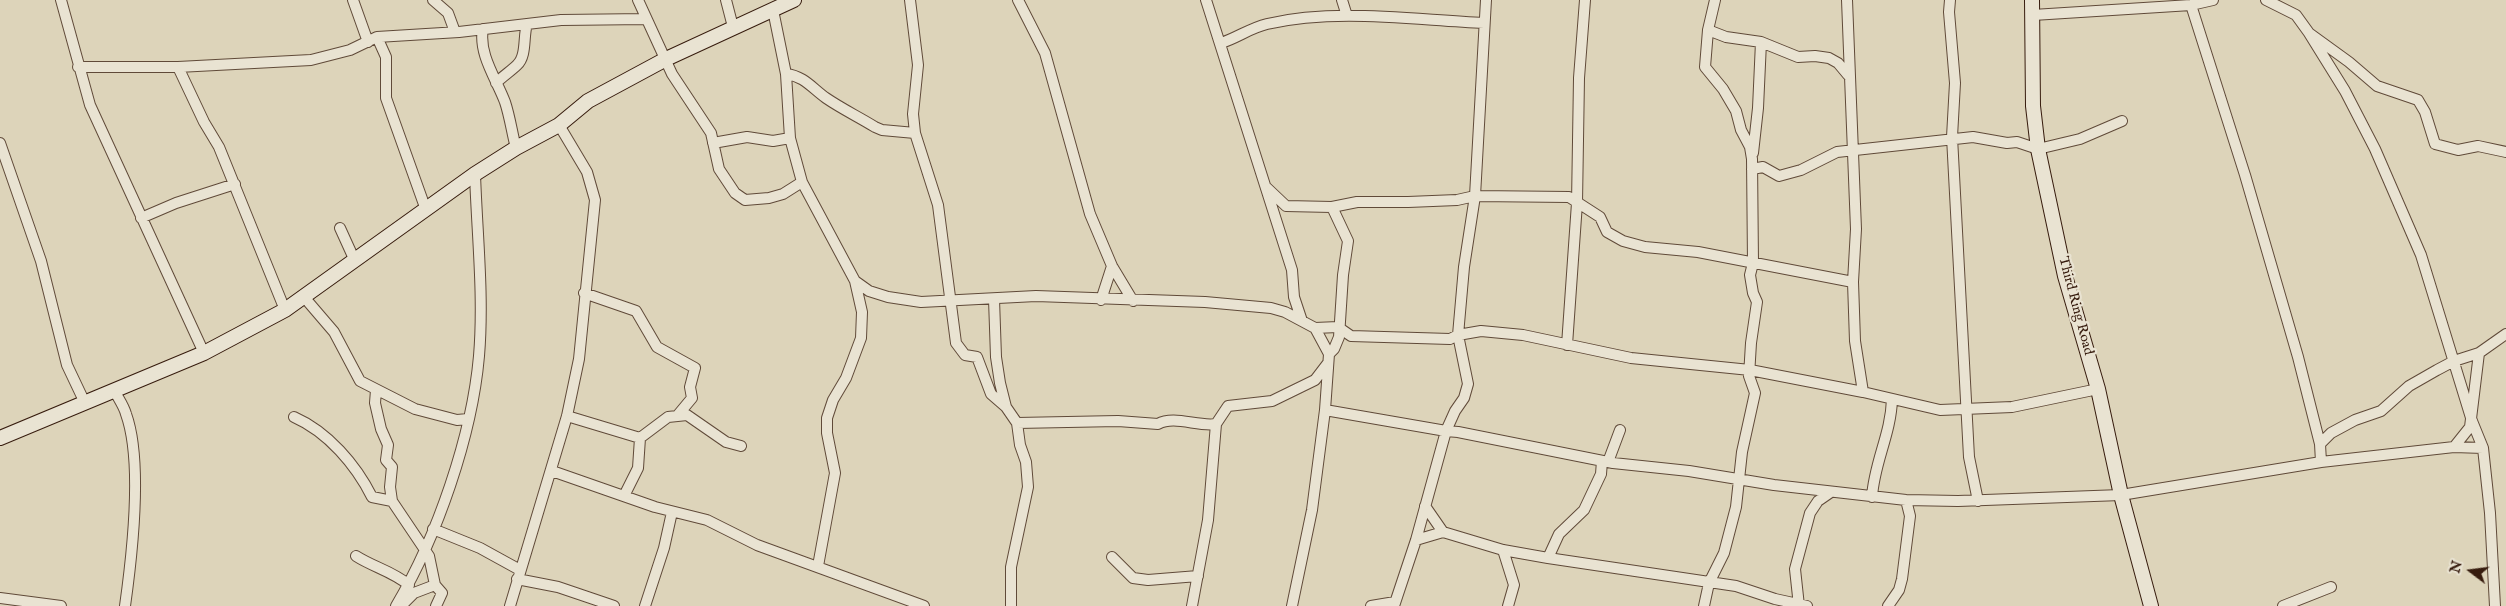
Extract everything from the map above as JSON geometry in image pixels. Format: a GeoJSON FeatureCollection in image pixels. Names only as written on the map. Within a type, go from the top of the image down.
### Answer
{"type":"FeatureCollection","features":[{"type":"Feature","properties":{"kind":"street"},"geometry":{"type":"LineString","coordinates":[[61,0],[78,68],[90,105],[204,353]]}},
{"type":"Feature","properties":{"kind":"street"},"geometry":{"type":"LineString","coordinates":[[353,0],[373,40],[386,57],[386,98],[426,210]]}},
{"type":"Feature","properties":{"kind":"street"},"geometry":{"type":"LineString","coordinates":[[433,0],[448,13],[455,32]]}},
{"type":"Feature","properties":{"kind":"street"},"geometry":{"type":"LineString","coordinates":[[638,0],[672,74],[711,133],[719,169],[735,193],[745,200],[769,198],[783,194],[802,182]]}},
{"type":"Feature","properties":{"kind":"street"},"geometry":{"type":"LineString","coordinates":[[726,0],[733,27]]}},
{"type":"Feature","properties":{"kind":"street"},"geometry":{"type":"LineString","coordinates":[[0,438],[204,353],[285,310],[475,174],[516,148],[559,125],[588,101],[666,59],[794,0]]}},
{"type":"Feature","properties":{"kind":"street"},"geometry":{"type":"LineString","coordinates":[[910,0],[918,65],[913,114],[914,132],[938,205],[956,343],[965,355],[977,357],[991,394],[1006,407],[1017,423],[1020,445],[1026,462],[1028,488],[1011,567],[1011,606]]}},
{"type":"Feature","properties":{"kind":"street"},"geometry":{"type":"LineString","coordinates":[[1018,0],[1045,53],[1090,214],[1112,266],[1133,301]]}},
{"type":"Feature","properties":{"kind":"street"},"geometry":{"type":"LineString","coordinates":[[1206,0],[1292,270],[1294,297],[1302,321]]}},
{"type":"Feature","properties":{"kind":"street"},"geometry":{"type":"LineString","coordinates":[[1342,0],[1347,16]]}},
{"type":"Feature","properties":{"kind":"street"},"geometry":{"type":"LineString","coordinates":[[1371,606],[1394,604],[1416,540],[1446,432],[1455,411],[1464,398],[1468,384],[1458,335],[1464,267],[1474,196],[1486,0]]}},
{"type":"Feature","properties":{"kind":"street"},"geometry":{"type":"LineString","coordinates":[[1567,345],[1577,203],[1579,78],[1584,0]]}},
{"type":"Feature","properties":{"kind":"street"},"geometry":{"type":"LineString","coordinates":[[1714,0],[1708,30],[1705,67],[1723,89],[1736,111],[1752,164]]}},
{"type":"Feature","properties":{"kind":"street"},"geometry":{"type":"LineString","coordinates":[[1847,0],[1848,75],[1854,150],[1856,228],[1854,282],[1855,341],[1863,392]]}},
{"type":"Feature","properties":{"kind":"street"},"geometry":{"type":"LineString","coordinates":[[1950,0],[1949,12],[1955,83],[1952,138],[1968,408],[1969,457],[1978,501]]}},
{"type":"Feature","properties":{"kind":"street","name":"Third Ring Road"},"geometry":{"type":"LineString","coordinates":[[2032,0],[2033,106],[2038,149],[2065,276],[2098,390],[2121,495],[2151,606]]}},
{"type":"Feature","properties":{"kind":"street"},"geometry":{"type":"LineString","coordinates":[[2033,14],[2191,5],[2213,0]]}},
{"type":"Feature","properties":{"kind":"street"},"geometry":{"type":"LineString","coordinates":[[2266,0],[2296,15],[2345,91],[2398,200],[2420,255],[2471,419],[2483,448],[2490,513],[2495,606]]}},
{"type":"Feature","properties":{"kind":"street"},"geometry":{"type":"LineString","coordinates":[[2191,5],[2285,310],[2320,444],[2322,462]]}},
{"type":"Feature","properties":{"kind":"street"},"geometry":{"type":"LineString","coordinates":[[774,10],[786,74],[790,138],[802,182],[855,281],[862,312],[861,338],[846,378],[833,400],[827,418],[827,433],[835,472],[818,566]]}},
{"type":"Feature","properties":{"kind":"street"},"geometry":{"type":"LineString","coordinates":[[1221,43],[1266,24],[1347,16],[1484,23]]}},
{"type":"Feature","properties":{"kind":"street"},"geometry":{"type":"LineString","coordinates":[[78,68],[178,67],[311,60],[350,50],[373,40],[561,20],[646,19]]}},
{"type":"Feature","properties":{"kind":"street"},"geometry":{"type":"LineString","coordinates":[[496,83],[518,64],[523,54],[523,34],[527,24]]}},
{"type":"Feature","properties":{"kind":"street"},"geometry":{"type":"LineString","coordinates":[[483,29],[482,37],[496,83],[505,103],[516,148]]}},
{"type":"Feature","properties":{"kind":"street"},"geometry":{"type":"LineString","coordinates":[[1708,30],[1726,37],[1761,42],[1798,57],[1815,56],[1830,58],[1838,63],[1848,75]]}},
{"type":"Feature","properties":{"kind":"street"},"geometry":{"type":"LineString","coordinates":[[2308,33],[2349,62],[2377,86],[2418,100],[2425,112],[2435,144],[2458,150],[2478,146],[2506,152]]}},
{"type":"Feature","properties":{"kind":"street"},"geometry":{"type":"LineString","coordinates":[[1704,606],[1709,582],[1724,553],[1741,480],[1742,452],[1755,393],[1750,370],[1757,302],[1752,293],[1750,275],[1753,263],[1752,164],[1758,108],[1761,42]]}},
{"type":"Feature","properties":{"kind":"street"},"geometry":{"type":"LineString","coordinates":[[178,67],[204,122],[220,147],[285,310]]}},
{"type":"Feature","properties":{"kind":"street"},"geometry":{"type":"LineString","coordinates":[[786,74],[796,75],[825,97],[875,127],[882,130],[914,132]]}},
{"type":"Feature","properties":{"kind":"street"},"geometry":{"type":"LineString","coordinates":[[1752,164],[1779,176],[1801,170],[1837,152],[1952,138],[1973,137],[2007,143],[2017,142],[2038,149],[2080,139],[2122,121]]}},
{"type":"Feature","properties":{"kind":"street"},"geometry":{"type":"LineString","coordinates":[[510,606],[518,574],[552,471],[567,416],[577,368],[595,200],[587,172],[559,125]]}},
{"type":"Feature","properties":{"kind":"street"},"geometry":{"type":"LineString","coordinates":[[713,143],[747,137],[773,141],[790,138]]}},
{"type":"Feature","properties":{"kind":"street"},"geometry":{"type":"LineString","coordinates":[[0,143],[42,261],[67,365],[85,403]]}},
{"type":"Feature","properties":{"kind":"street"},"geometry":{"type":"LineString","coordinates":[[396,606],[425,550],[445,498],[468,420],[476,383],[480,326],[475,174]]}},
{"type":"Feature","properties":{"kind":"street"},"geometry":{"type":"LineString","coordinates":[[141,218],[176,203],[236,184]]}},
{"type":"Feature","properties":{"kind":"street"},"geometry":{"type":"LineString","coordinates":[[1267,188],[1286,206],[1332,207],[1357,202],[1457,200],[1474,196],[1569,197],[1600,217],[1608,232],[1623,241],[1645,247],[1698,252],[1854,282]]}},
{"type":"Feature","properties":{"kind":"street"},"geometry":{"type":"LineString","coordinates":[[1277,221],[1286,206]]}},
{"type":"Feature","properties":{"kind":"street"},"geometry":{"type":"LineString","coordinates":[[1192,606],[1208,520],[1216,424],[1228,406],[1272,401],[1315,380],[1336,343],[1348,242],[1332,207]]}},
{"type":"Feature","properties":{"kind":"street"},"geometry":{"type":"LineString","coordinates":[[340,228],[356,261]]}},
{"type":"Feature","properties":{"kind":"street"},"geometry":{"type":"LineString","coordinates":[[1101,300],[1112,266]]}},
{"type":"Feature","properties":{"kind":"street"},"geometry":{"type":"LineString","coordinates":[[855,281],[869,291],[888,297],[921,302],[1036,296],[1101,300],[1205,302],[1272,308],[1285,312],[1315,328],[1338,327],[1351,336],[1450,339],[1458,335],[1481,331],[1522,335],[1631,358],[1750,370],[1863,392],[1940,410],[2012,407],[2051,401],[2098,390]]}},
{"type":"Feature","properties":{"kind":"street"},"geometry":{"type":"LineString","coordinates":[[584,293],[636,311],[657,347],[695,368],[690,387],[692,398],[677,416]]}},
{"type":"Feature","properties":{"kind":"street"},"geometry":{"type":"LineString","coordinates":[[304,297],[334,332],[360,381],[415,409],[457,420],[468,420]]}},
{"type":"Feature","properties":{"kind":"street"},"geometry":{"type":"LineString","coordinates":[[994,299],[996,357],[1006,407]]}},
{"type":"Feature","properties":{"kind":"street"},"geometry":{"type":"LineString","coordinates":[[1292,606],[1312,510],[1325,410],[1328,359],[1315,328]]}},
{"type":"Feature","properties":{"kind":"street"},"geometry":{"type":"LineString","coordinates":[[2320,444],[2331,433],[2355,420],[2381,411],[2409,386],[2454,361],[2479,353],[2506,334]]}},
{"type":"Feature","properties":{"kind":"street"},"geometry":{"type":"LineString","coordinates":[[2454,447],[2470,427],[2479,353]]}},
{"type":"Feature","properties":{"kind":"street"},"geometry":{"type":"LineString","coordinates":[[114,390],[126,413],[132,438],[134,467],[133,522],[125,606]]}},
{"type":"Feature","properties":{"kind":"street"},"geometry":{"type":"LineString","coordinates":[[376,390],[375,403],[388,445],[386,460],[392,467],[390,487],[392,501],[429,556],[435,585],[442,593],[436,606]]}},
{"type":"Feature","properties":{"kind":"street"},"geometry":{"type":"LineString","coordinates":[[1872,497],[1873,480],[1890,424],[1892,399]]}},
{"type":"Feature","properties":{"kind":"street"},"geometry":{"type":"LineString","coordinates":[[1325,410],[1446,432],[1458,432],[1605,461],[1689,471],[1831,492],[1906,500],[1978,501],[2121,495],[2322,462],[2454,447],[2483,448]]}},
{"type":"Feature","properties":{"kind":"street"},"geometry":{"type":"LineString","coordinates":[[624,496],[638,468],[640,438],[668,417],[686,415],[726,442],[741,446]]}},
{"type":"Feature","properties":{"kind":"street"},"geometry":{"type":"LineString","coordinates":[[567,416],[640,438]]}},
{"type":"Feature","properties":{"kind":"street"},"geometry":{"type":"LineString","coordinates":[[294,417],[305,422],[349,460],[372,497],[392,501]]}},
{"type":"Feature","properties":{"kind":"street"},"geometry":{"type":"LineString","coordinates":[[1017,423],[1118,421],[1158,424],[1163,422],[1216,424]]}},
{"type":"Feature","properties":{"kind":"street"},"geometry":{"type":"LineString","coordinates":[[1548,558],[1559,534],[1584,510],[1620,430]]}},
{"type":"Feature","properties":{"kind":"street"},"geometry":{"type":"LineString","coordinates":[[552,471],[672,512],[707,520],[744,539],[924,606]]}},
{"type":"Feature","properties":{"kind":"street"},"geometry":{"type":"LineString","coordinates":[[1416,540],[1443,532],[1503,550],[1736,586],[1775,599],[1802,605],[1795,569],[1810,512],[1818,501],[1831,492]]}},
{"type":"Feature","properties":{"kind":"street"},"geometry":{"type":"LineString","coordinates":[[1888,606],[1899,590],[1902,579],[1910,516],[1906,500]]}},
{"type":"Feature","properties":{"kind":"street"},"geometry":{"type":"LineString","coordinates":[[1426,506],[1443,532]]}},
{"type":"Feature","properties":{"kind":"street"},"geometry":{"type":"LineString","coordinates":[[645,606],[664,548],[672,512]]}},
{"type":"Feature","properties":{"kind":"street"},"geometry":{"type":"LineString","coordinates":[[433,530],[480,548],[518,574],[614,606]]}},
{"type":"Feature","properties":{"kind":"street"},"geometry":{"type":"LineString","coordinates":[[1503,550],[1514,585],[1508,606]]}},
{"type":"Feature","properties":{"kind":"street"},"geometry":{"type":"LineString","coordinates":[[356,556],[369,564],[396,574],[408,585]]}},
{"type":"Feature","properties":{"kind":"street"},"geometry":{"type":"LineString","coordinates":[[1112,557],[1132,578],[1148,580],[1198,576]]}},
{"type":"Feature","properties":{"kind":"street"},"geometry":{"type":"LineString","coordinates":[[401,606],[414,593],[435,585]]}},
{"type":"Feature","properties":{"kind":"street"},"geometry":{"type":"LineString","coordinates":[[2283,606],[2331,587]]}},
{"type":"Feature","properties":{"kind":"street"},"geometry":{"type":"LineString","coordinates":[[0,598],[61,606]]}}]}
